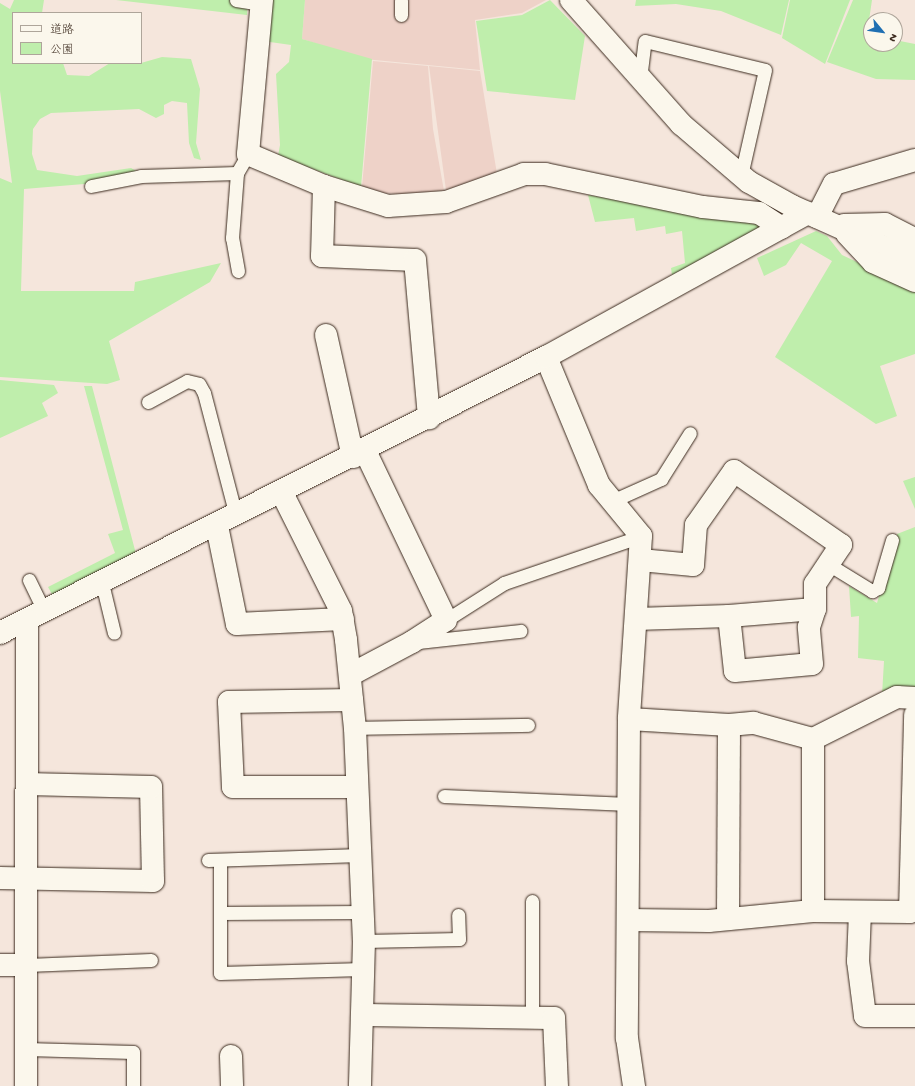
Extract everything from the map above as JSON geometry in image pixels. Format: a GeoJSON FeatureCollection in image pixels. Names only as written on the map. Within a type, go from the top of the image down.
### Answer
{"type":"FeatureCollection","features":[{"type":"Feature","properties":{"kind":"street"},"geometry":{"type":"LineString","coordinates":[[571,0],[680,124],[741,176],[812,215],[915,261]]}},
{"type":"Feature","properties":{"kind":"street"},"geometry":{"type":"LineString","coordinates":[[262,2],[248,154],[324,186],[388,206],[418,206],[474,195],[524,174],[545,174],[703,208],[759,213],[782,228]]}},
{"type":"Feature","properties":{"kind":"street"},"geometry":{"type":"LineString","coordinates":[[0,633],[217,526],[430,418],[546,357],[782,228],[812,215],[834,184],[915,160]]}},
{"type":"Feature","properties":{"kind":"street"},"geometry":{"type":"LineString","coordinates":[[324,186],[322,256],[414,260],[430,418]]}},
{"type":"Feature","properties":{"kind":"street"},"geometry":{"type":"LineString","coordinates":[[839,226],[885,224],[915,239]]}},
{"type":"Feature","properties":{"kind":"street"},"geometry":{"type":"LineString","coordinates":[[839,226],[873,262],[915,281]]}},
{"type":"Feature","properties":{"kind":"street"},"geometry":{"type":"LineString","coordinates":[[326,335],[359,454],[446,620],[412,642],[350,674]]}},
{"type":"Feature","properties":{"kind":"street"},"geometry":{"type":"LineString","coordinates":[[546,357],[599,485],[641,536],[629,719],[627,1038],[634,1086]]}},
{"type":"Feature","properties":{"kind":"street"},"geometry":{"type":"LineString","coordinates":[[640,560],[693,565],[696,525],[734,471],[841,545],[815,584],[815,609],[809,627],[812,664],[734,671],[729,616]]}},
{"type":"Feature","properties":{"kind":"street"},"geometry":{"type":"LineString","coordinates":[[282,493],[343,619],[355,728],[364,941],[360,1086]]}},
{"type":"Feature","properties":{"kind":"street"},"geometry":{"type":"LineString","coordinates":[[217,526],[237,624],[343,619]]}},
{"type":"Feature","properties":{"kind":"street"},"geometry":{"type":"LineString","coordinates":[[636,619],[729,616],[815,609]]}},
{"type":"Feature","properties":{"kind":"street"},"geometry":{"type":"LineString","coordinates":[[26,1086],[27,784],[36,616]]}},
{"type":"Feature","properties":{"kind":"street"},"geometry":{"type":"LineString","coordinates":[[629,719],[729,725],[754,723],[813,739],[897,697],[915,698]]}},
{"type":"Feature","properties":{"kind":"street"},"geometry":{"type":"LineString","coordinates":[[352,700],[229,702],[233,787],[357,787]]}},
{"type":"Feature","properties":{"kind":"street"},"geometry":{"type":"LineString","coordinates":[[628,920],[728,919],[813,911],[910,912],[915,715]]}},
{"type":"Feature","properties":{"kind":"street"},"geometry":{"type":"LineString","coordinates":[[728,919],[729,725]]}},
{"type":"Feature","properties":{"kind":"street"},"geometry":{"type":"LineString","coordinates":[[813,739],[813,911]]}},
{"type":"Feature","properties":{"kind":"street"},"geometry":{"type":"LineString","coordinates":[[0,878],[154,881],[151,787],[27,784]]}},
{"type":"Feature","properties":{"kind":"street"},"geometry":{"type":"LineString","coordinates":[[860,912],[858,961],[865,1016],[915,1016]]}},
{"type":"Feature","properties":{"kind":"street"},"geometry":{"type":"LineString","coordinates":[[0,965],[27,965]]}},
{"type":"Feature","properties":{"kind":"street"},"geometry":{"type":"LineString","coordinates":[[362,1015],[554,1018],[557,1086]]}},
{"type":"Feature","properties":{"kind":"street"},"geometry":{"type":"LineString","coordinates":[[231,1056],[232,1086]]}},
{"type":"Feature","properties":{"kind":"lane"},"geometry":{"type":"LineString","coordinates":[[236,0],[262,2]]}},
{"type":"Feature","properties":{"kind":"lane"},"geometry":{"type":"LineString","coordinates":[[401,0],[401,15]]}},
{"type":"Feature","properties":{"kind":"lane"},"geometry":{"type":"LineString","coordinates":[[640,80],[645,42],[765,70],[741,176]]}},
{"type":"Feature","properties":{"kind":"lane"},"geometry":{"type":"LineString","coordinates":[[238,271],[232,238],[237,173],[248,154]]}},
{"type":"Feature","properties":{"kind":"lane"},"geometry":{"type":"LineString","coordinates":[[91,186],[141,176],[237,173]]}},
{"type":"Feature","properties":{"kind":"lane"},"geometry":{"type":"LineString","coordinates":[[148,402],[187,380],[199,384],[204,394],[236,516]]}},
{"type":"Feature","properties":{"kind":"lane"},"geometry":{"type":"LineString","coordinates":[[612,501],[661,479],[690,433]]}},
{"type":"Feature","properties":{"kind":"lane"},"geometry":{"type":"LineString","coordinates":[[446,620],[504,583],[641,536]]}},
{"type":"Feature","properties":{"kind":"lane"},"geometry":{"type":"LineString","coordinates":[[828,564],[872,591],[878,588],[892,540]]}},
{"type":"Feature","properties":{"kind":"lane"},"geometry":{"type":"LineString","coordinates":[[29,580],[36,616]]}},
{"type":"Feature","properties":{"kind":"lane"},"geometry":{"type":"LineString","coordinates":[[102,583],[114,633]]}},
{"type":"Feature","properties":{"kind":"lane"},"geometry":{"type":"LineString","coordinates":[[412,642],[520,632]]}},
{"type":"Feature","properties":{"kind":"lane"},"geometry":{"type":"LineString","coordinates":[[355,728],[528,725]]}},
{"type":"Feature","properties":{"kind":"lane"},"geometry":{"type":"LineString","coordinates":[[444,796],[628,804]]}},
{"type":"Feature","properties":{"kind":"lane"},"geometry":{"type":"LineString","coordinates":[[360,855],[214,860],[220,912],[220,973],[363,969]]}},
{"type":"Feature","properties":{"kind":"lane"},"geometry":{"type":"LineString","coordinates":[[532,901],[532,1018]]}},
{"type":"Feature","properties":{"kind":"lane"},"geometry":{"type":"LineString","coordinates":[[220,912],[362,912]]}},
{"type":"Feature","properties":{"kind":"lane"},"geometry":{"type":"LineString","coordinates":[[364,941],[458,939],[458,915]]}},
{"type":"Feature","properties":{"kind":"lane"},"geometry":{"type":"LineString","coordinates":[[27,965],[151,960]]}},
{"type":"Feature","properties":{"kind":"lane"},"geometry":{"type":"LineString","coordinates":[[26,1049],[134,1052],[133,1086]]}},
{"type":"Feature","properties":{"kind":"shaded area"},"geometry":{"type":"Polygon","coordinates":[[[305,0],[546,0],[522,13],[475,20],[480,70],[364,59],[302,39],[305,0]]]}},
{"type":"Feature","properties":{"kind":"shaded area"},"geometry":{"type":"Polygon","coordinates":[[[373,61],[428,66],[433,129],[444,191],[420,195],[382,193],[362,187],[373,61]]]}},
{"type":"Feature","properties":{"kind":"shaded area"},"geometry":{"type":"Polygon","coordinates":[[[429,66],[480,71],[497,174],[446,190],[429,66]]]}},
{"type":"Feature","properties":{"kind":"green space"},"geometry":{"type":"Polygon","coordinates":[[[14,0],[44,0],[42,12],[12,12],[12,64],[63,64],[67,75],[89,76],[108,64],[142,64],[142,63],[162,57],[191,59],[200,89],[196,143],[201,160],[194,158],[189,143],[187,103],[172,101],[164,105],[164,114],[156,118],[139,109],[51,113],[40,119],[33,129],[32,154],[37,170],[77,176],[131,168],[140,173],[96,183],[24,189],[21,291],[134,291],[135,282],[221,263],[210,282],[109,341],[120,380],[107,384],[0,377],[0,178],[12,183],[0,91],[0,3],[10,9],[14,0]]]}},
{"type":"Feature","properties":{"kind":"green space"},"geometry":{"type":"Polygon","coordinates":[[[116,0],[248,0],[247,15],[116,0]]]}},
{"type":"Feature","properties":{"kind":"green space"},"geometry":{"type":"Polygon","coordinates":[[[267,0],[305,0],[302,39],[372,59],[361,187],[278,156],[280,145],[276,74],[289,62],[291,45],[263,41],[267,0]]]}},
{"type":"Feature","properties":{"kind":"green space"},"geometry":{"type":"Polygon","coordinates":[[[550,0],[585,36],[575,100],[487,91],[476,21],[522,15],[550,0]]]}},
{"type":"Feature","properties":{"kind":"green space"},"geometry":{"type":"Polygon","coordinates":[[[636,0],[789,0],[781,35],[721,11],[676,4],[635,6],[636,0]]]}},
{"type":"Feature","properties":{"kind":"green space"},"geometry":{"type":"Polygon","coordinates":[[[790,0],[850,0],[825,64],[782,38],[790,0]]]}},
{"type":"Feature","properties":{"kind":"green space"},"geometry":{"type":"Polygon","coordinates":[[[853,0],[872,0],[870,12],[863,12],[863,52],[903,52],[903,42],[915,44],[915,80],[876,79],[827,62],[853,0]]]}},
{"type":"Feature","properties":{"kind":"green space"},"geometry":{"type":"Polygon","coordinates":[[[588,195],[702,212],[773,228],[672,275],[671,268],[685,263],[682,231],[666,234],[665,226],[636,231],[634,218],[595,222],[588,195]]]}},
{"type":"Feature","properties":{"kind":"green space"},"geometry":{"type":"Polygon","coordinates":[[[816,231],[827,236],[842,255],[915,289],[915,354],[880,366],[897,416],[876,424],[775,357],[832,261],[801,243],[786,265],[764,276],[757,258],[816,231]]]}},
{"type":"Feature","properties":{"kind":"green space"},"geometry":{"type":"Polygon","coordinates":[[[0,380],[54,385],[58,393],[42,403],[48,416],[0,438],[0,380]]]}},
{"type":"Feature","properties":{"kind":"green space"},"geometry":{"type":"Polygon","coordinates":[[[84,386],[92,386],[136,554],[53,596],[48,587],[115,553],[108,534],[123,530],[84,386]]]}},
{"type":"Feature","properties":{"kind":"green space"},"geometry":{"type":"Polygon","coordinates":[[[915,477],[915,509],[903,481],[915,477]]]}},
{"type":"Feature","properties":{"kind":"green space"},"geometry":{"type":"Polygon","coordinates":[[[915,527],[915,689],[882,695],[884,661],[858,658],[859,616],[851,617],[849,586],[877,603],[897,534],[915,527]]]}}]}
